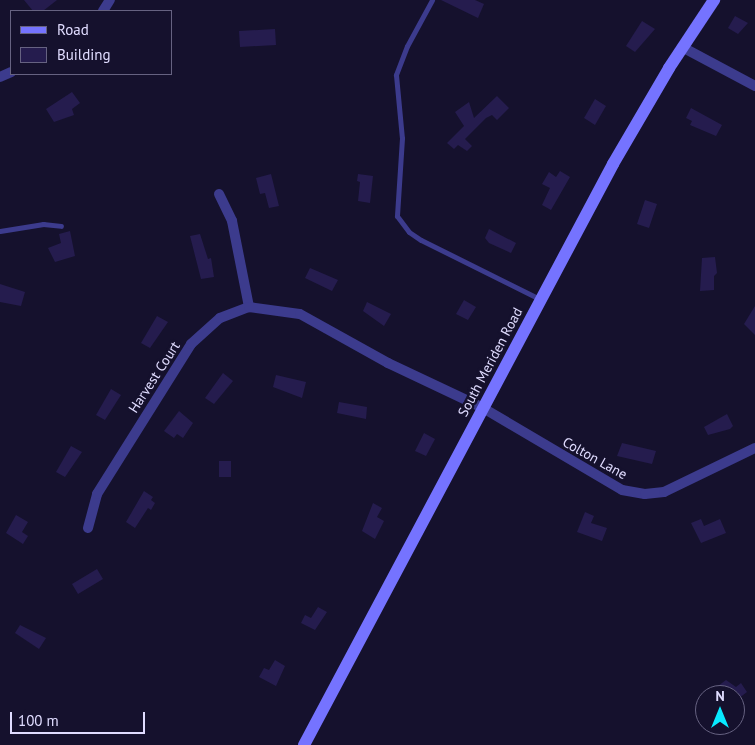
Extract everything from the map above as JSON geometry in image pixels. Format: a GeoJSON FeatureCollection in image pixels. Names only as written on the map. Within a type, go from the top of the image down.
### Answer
{"type":"FeatureCollection","features":[{"type":"Feature","properties":{"kind":"main road","name":"South Meriden Road"},"geometry":{"type":"LineString","coordinates":[[304,745],[630,133],[682,47],[714,0]]}},
{"type":"Feature","properties":{"kind":"street"},"geometry":{"type":"LineString","coordinates":[[682,47],[755,86]]}},
{"type":"Feature","properties":{"kind":"street"},"geometry":{"type":"LineString","coordinates":[[219,194],[232,221],[249,307]]}},
{"type":"Feature","properties":{"kind":"street","name":"Harvest Court"},"geometry":{"type":"LineString","coordinates":[[88,528],[97,494],[191,344],[220,318],[249,307],[300,314],[388,363],[483,408]]}},
{"type":"Feature","properties":{"kind":"street","name":"Colton Lane"},"geometry":{"type":"LineString","coordinates":[[483,408],[599,479],[622,490],[645,494],[681,486],[755,448]]}},
{"type":"Feature","properties":{"kind":"lane"},"geometry":{"type":"LineString","coordinates":[[432,0],[407,46],[396,75],[402,138],[397,216],[405,229],[421,240],[540,299]]}},
{"type":"Feature","properties":{"kind":"lane"},"geometry":{"type":"LineString","coordinates":[[0,231],[42,224],[61,226]]}},
{"type":"Feature","properties":{"kind":"building"},"geometry":{"type":"Polygon","coordinates":[[[24,0],[57,0],[44,10],[32,10],[24,0]]]}},
{"type":"Feature","properties":{"kind":"building"},"geometry":{"type":"Polygon","coordinates":[[[441,0],[475,0],[484,4],[478,18],[441,0]]]}},
{"type":"Feature","properties":{"kind":"building"},"geometry":{"type":"Polygon","coordinates":[[[735,16],[748,23],[738,34],[728,28],[735,16]]]}},
{"type":"Feature","properties":{"kind":"building"},"geometry":{"type":"Polygon","coordinates":[[[642,21],[655,29],[635,52],[626,46],[642,21]]]}},
{"type":"Feature","properties":{"kind":"building"},"geometry":{"type":"Polygon","coordinates":[[[275,29],[276,45],[240,47],[239,31],[275,29]]]}},
{"type":"Feature","properties":{"kind":"building"},"geometry":{"type":"Polygon","coordinates":[[[72,92],[80,103],[72,109],[74,115],[54,122],[46,109],[72,92]]]}},
{"type":"Feature","properties":{"kind":"building"},"geometry":{"type":"Polygon","coordinates":[[[497,96],[509,108],[497,120],[492,115],[486,118],[465,139],[472,146],[467,151],[458,145],[454,149],[447,143],[464,126],[455,112],[469,102],[474,118],[497,96]]]}},
{"type":"Feature","properties":{"kind":"building"},"geometry":{"type":"Polygon","coordinates":[[[595,99],[606,106],[595,125],[584,118],[595,99]]]}},
{"type":"Feature","properties":{"kind":"building"},"geometry":{"type":"Polygon","coordinates":[[[691,108],[722,125],[716,136],[690,125],[692,121],[686,118],[691,108]]]}},
{"type":"Feature","properties":{"kind":"building"},"geometry":{"type":"Polygon","coordinates":[[[560,171],[570,177],[551,210],[542,205],[550,188],[542,184],[549,172],[556,177],[560,171]]]}},
{"type":"Feature","properties":{"kind":"building"},"geometry":{"type":"Polygon","coordinates":[[[271,174],[279,206],[269,208],[265,193],[260,194],[256,178],[271,174]]]}},
{"type":"Feature","properties":{"kind":"building"},"geometry":{"type":"Polygon","coordinates":[[[358,174],[373,176],[370,203],[358,201],[360,182],[357,181],[358,174]]]}},
{"type":"Feature","properties":{"kind":"building"},"geometry":{"type":"Polygon","coordinates":[[[645,200],[657,204],[649,228],[637,224],[645,200]]]}},
{"type":"Feature","properties":{"kind":"building"},"geometry":{"type":"Polygon","coordinates":[[[489,229],[516,243],[511,253],[489,243],[485,238],[489,229]]]}},
{"type":"Feature","properties":{"kind":"building"},"geometry":{"type":"Polygon","coordinates":[[[70,231],[75,256],[55,262],[48,248],[61,243],[59,234],[70,231]]]}},
{"type":"Feature","properties":{"kind":"building"},"geometry":{"type":"Polygon","coordinates":[[[200,234],[208,259],[211,258],[214,277],[201,279],[190,236],[200,234]]]}},
{"type":"Feature","properties":{"kind":"building"},"geometry":{"type":"Polygon","coordinates":[[[715,257],[717,273],[714,276],[714,290],[700,291],[702,258],[715,257]]]}},
{"type":"Feature","properties":{"kind":"building"},"geometry":{"type":"Polygon","coordinates":[[[310,268],[338,280],[332,291],[305,278],[310,268]]]}},
{"type":"Feature","properties":{"kind":"building"},"geometry":{"type":"Polygon","coordinates":[[[0,284],[25,292],[21,306],[0,302],[0,284]]]}},
{"type":"Feature","properties":{"kind":"building"},"geometry":{"type":"Polygon","coordinates":[[[464,300],[476,307],[468,320],[456,314],[464,300]]]}},
{"type":"Feature","properties":{"kind":"building"},"geometry":{"type":"Polygon","coordinates":[[[367,302],[391,314],[384,326],[363,311],[367,302]]]}},
{"type":"Feature","properties":{"kind":"building"},"geometry":{"type":"Polygon","coordinates":[[[755,306],[755,335],[744,324],[755,306]]]}},
{"type":"Feature","properties":{"kind":"building"},"geometry":{"type":"Polygon","coordinates":[[[157,316],[168,322],[150,348],[141,343],[157,316]]]}},
{"type":"Feature","properties":{"kind":"building"},"geometry":{"type":"Polygon","coordinates":[[[223,373],[233,381],[214,404],[205,398],[223,373]]]}},
{"type":"Feature","properties":{"kind":"building"},"geometry":{"type":"Polygon","coordinates":[[[276,375],[306,382],[302,398],[273,387],[276,375]]]}},
{"type":"Feature","properties":{"kind":"building"},"geometry":{"type":"Polygon","coordinates":[[[111,389],[121,395],[105,420],[96,415],[111,389]]]}},
{"type":"Feature","properties":{"kind":"building"},"geometry":{"type":"Polygon","coordinates":[[[339,402],[367,407],[366,419],[337,413],[339,402]]]}},
{"type":"Feature","properties":{"kind":"building"},"geometry":{"type":"Polygon","coordinates":[[[179,411],[193,423],[183,438],[177,434],[174,438],[164,431],[179,411]]]}},
{"type":"Feature","properties":{"kind":"building"},"geometry":{"type":"Polygon","coordinates":[[[727,414],[733,426],[730,429],[708,435],[704,427],[727,414]]]}},
{"type":"Feature","properties":{"kind":"building"},"geometry":{"type":"Polygon","coordinates":[[[424,433],[435,439],[426,456],[415,451],[424,433]]]}},
{"type":"Feature","properties":{"kind":"building"},"geometry":{"type":"Polygon","coordinates":[[[622,443],[656,451],[652,464],[617,456],[622,443]]]}},
{"type":"Feature","properties":{"kind":"building"},"geometry":{"type":"Polygon","coordinates":[[[71,446],[82,452],[65,477],[56,472],[71,446]]]}},
{"type":"Feature","properties":{"kind":"building"},"geometry":{"type":"Polygon","coordinates":[[[219,461],[231,461],[231,477],[219,477],[219,461]]]}},
{"type":"Feature","properties":{"kind":"building"},"geometry":{"type":"Polygon","coordinates":[[[144,491],[153,497],[151,500],[155,503],[151,510],[148,508],[135,528],[126,522],[144,491]]]}},
{"type":"Feature","properties":{"kind":"building"},"geometry":{"type":"Polygon","coordinates":[[[373,503],[382,508],[377,517],[384,521],[375,539],[362,531],[373,503]]]}},
{"type":"Feature","properties":{"kind":"building"},"geometry":{"type":"Polygon","coordinates":[[[585,512],[594,516],[591,523],[607,528],[602,541],[577,532],[585,512]]]}},
{"type":"Feature","properties":{"kind":"building"},"geometry":{"type":"Polygon","coordinates":[[[16,515],[28,522],[22,532],[28,536],[23,544],[6,533],[16,515]]]}},
{"type":"Feature","properties":{"kind":"building"},"geometry":{"type":"Polygon","coordinates":[[[701,519],[704,526],[720,519],[726,533],[701,543],[691,523],[701,519]]]}},
{"type":"Feature","properties":{"kind":"building"},"geometry":{"type":"Polygon","coordinates":[[[97,569],[103,579],[78,594],[72,584],[97,569]]]}},
{"type":"Feature","properties":{"kind":"building"},"geometry":{"type":"Polygon","coordinates":[[[318,607],[327,612],[315,630],[301,623],[305,615],[311,618],[318,607]]]}},
{"type":"Feature","properties":{"kind":"building"},"geometry":{"type":"Polygon","coordinates":[[[20,625],[46,638],[39,649],[15,633],[20,625]]]}},
{"type":"Feature","properties":{"kind":"building"},"geometry":{"type":"Polygon","coordinates":[[[275,660],[285,666],[276,686],[259,677],[264,668],[269,670],[275,660]]]}},
{"type":"Feature","properties":{"kind":"building"},"geometry":{"type":"Polygon","coordinates":[[[726,680],[733,685],[719,685],[726,680]]]}}]}
